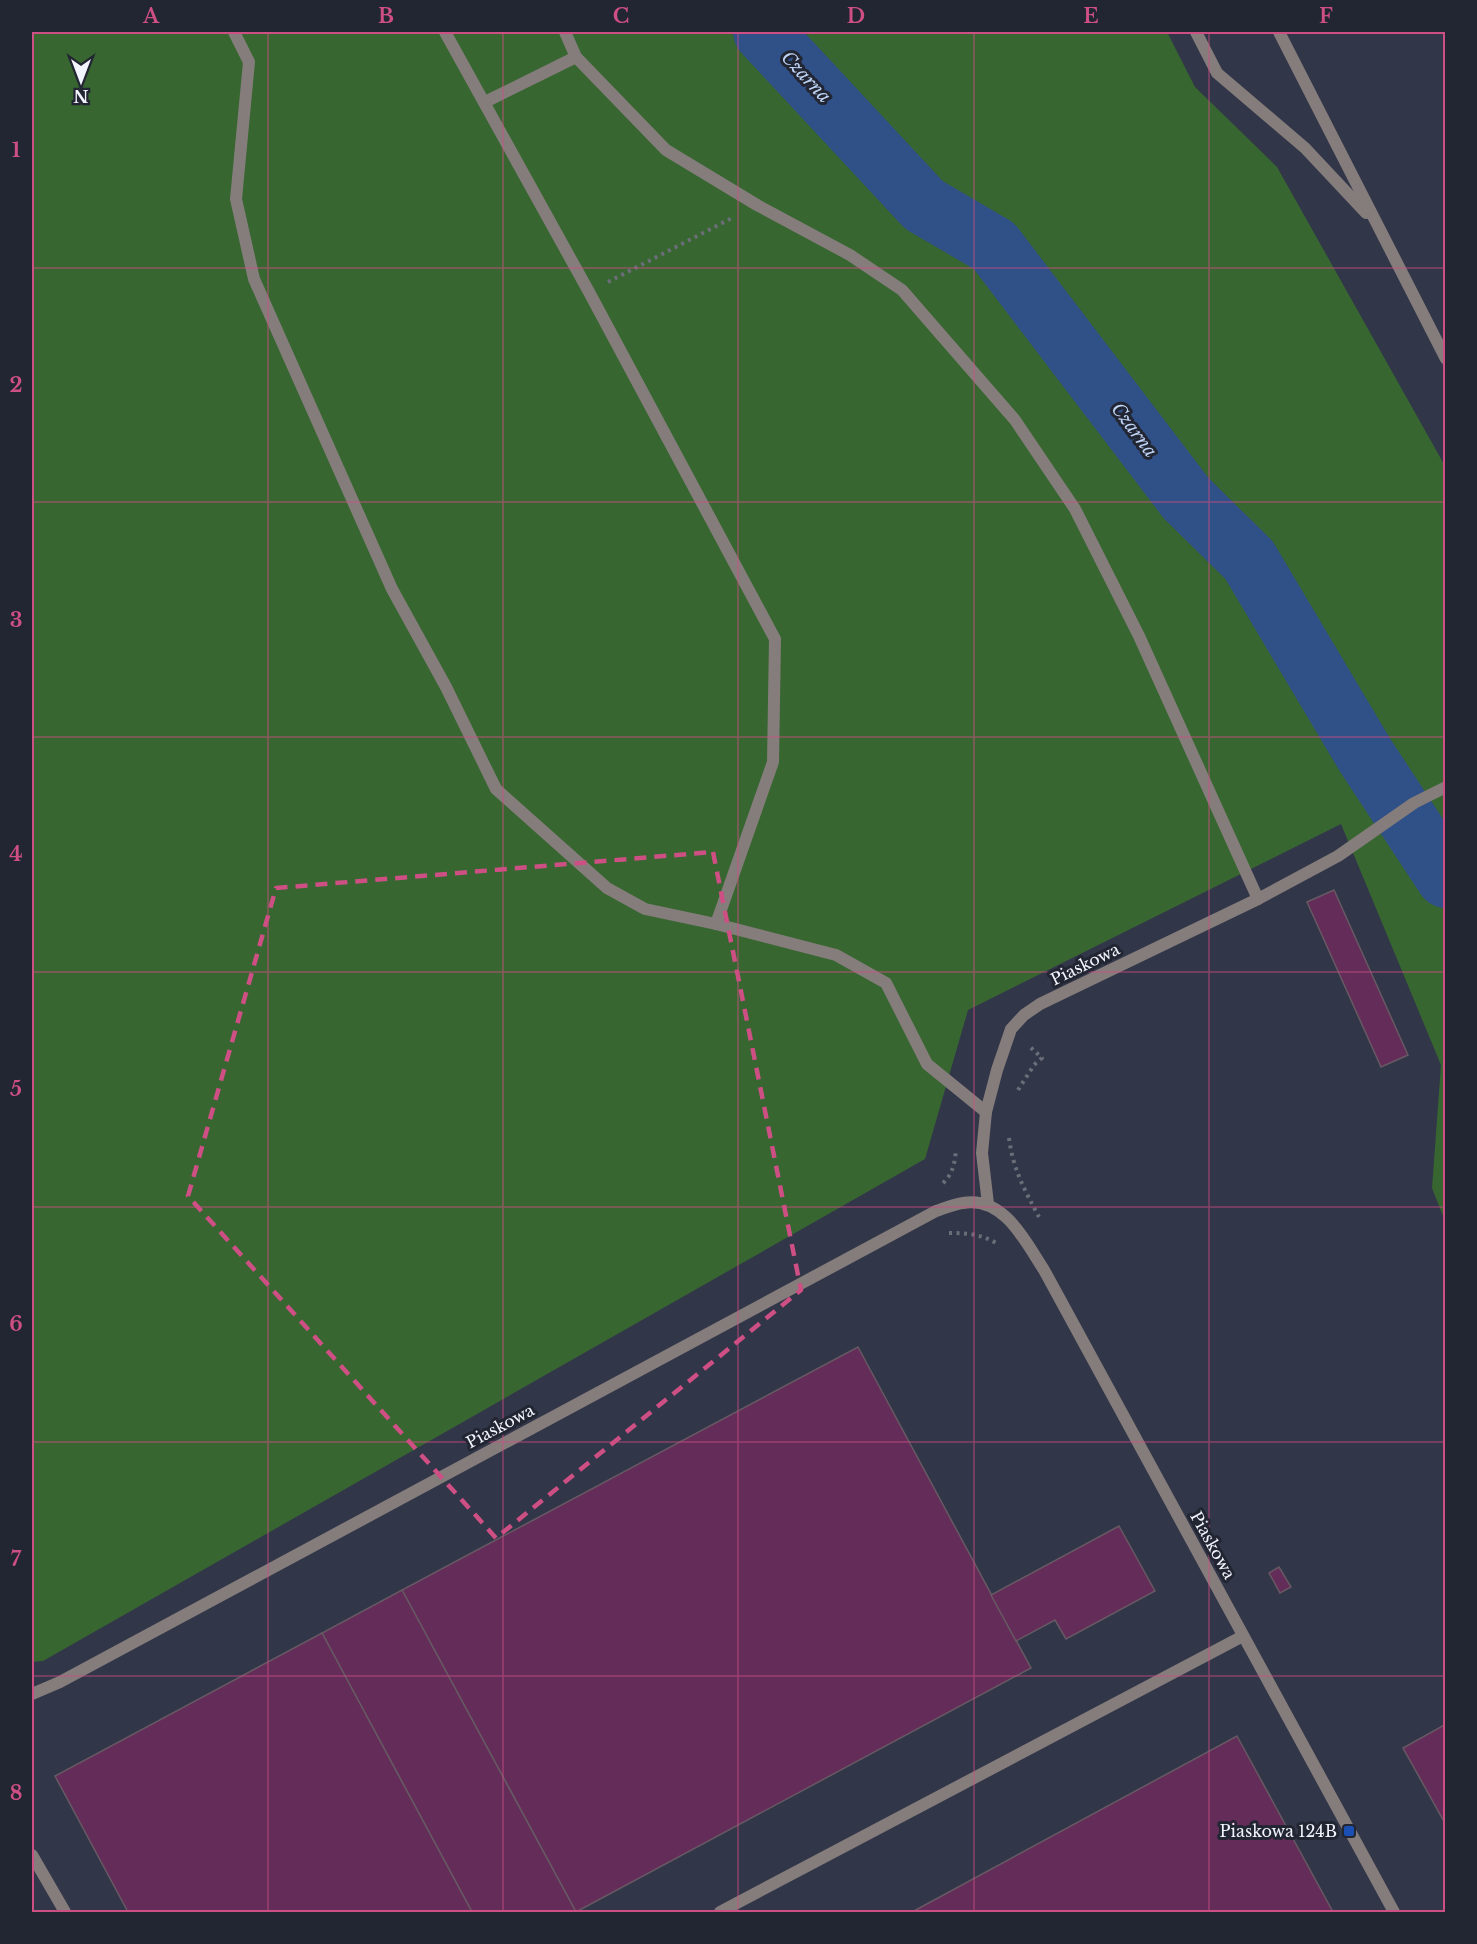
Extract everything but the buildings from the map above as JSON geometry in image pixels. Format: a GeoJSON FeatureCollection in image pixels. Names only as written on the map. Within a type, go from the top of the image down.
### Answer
{"type":"FeatureCollection","features":[{"type":"Feature","properties":{"kind":"lane"},"geometry":{"type":"LineString","coordinates":[[234,32],[249,62],[236,199],[254,279],[392,590],[446,687],[496,789],[607,888],[645,909],[716,924],[836,955],[886,983],[927,1064],[986,1112]]}},
{"type":"Feature","properties":{"kind":"lane"},"geometry":{"type":"LineString","coordinates":[[445,32],[589,292],[775,639],[773,762],[716,924]]}},
{"type":"Feature","properties":{"kind":"lane"},"geometry":{"type":"LineString","coordinates":[[565,32],[576,57],[666,150],[757,205],[850,255],[902,290],[1015,420],[1080,520],[1139,636],[1258,899]]}},
{"type":"Feature","properties":{"kind":"lane"},"geometry":{"type":"LineString","coordinates":[[1196,32],[1217,73],[1305,148],[1375,222]]}},
{"type":"Feature","properties":{"kind":"lane"},"geometry":{"type":"LineString","coordinates":[[1279,32],[1446,359]]}},
{"type":"Feature","properties":{"kind":"lane"},"geometry":{"type":"LineString","coordinates":[[485,102],[576,57]]}},
{"type":"Feature","properties":{"kind":"lane","name":"Piaskowa"},"geometry":{"type":"LineString","coordinates":[[988,1204],[982,1153],[986,1112],[1011,1029],[1024,1015],[1040,1004],[1258,899],[1338,856],[1414,804],[1446,787]]}},
{"type":"Feature","properties":{"kind":"lane","name":"Piaskowa"},"geometry":{"type":"LineString","coordinates":[[32,1694],[60,1682],[936,1211],[964,1203],[988,1204],[1014,1224],[1044,1270],[1394,1912]]}},
{"type":"Feature","properties":{"kind":"lane"},"geometry":{"type":"LineString","coordinates":[[720,1912],[1243,1636]]}},
{"type":"Feature","properties":{"kind":"lane"},"geometry":{"type":"LineString","coordinates":[[32,1855],[65,1912]]}},
{"type":"Feature","properties":{"kind":"path"},"geometry":{"type":"LineString","coordinates":[[589,292],[757,205]]}},
{"type":"Feature","properties":{"kind":"path"},"geometry":{"type":"LineString","coordinates":[[1011,1029],[1042,1058],[1019,1086],[1016,1096]]}},
{"type":"Feature","properties":{"kind":"path"},"geometry":{"type":"LineString","coordinates":[[1008,1131],[1012,1160],[1042,1223]]}},
{"type":"Feature","properties":{"kind":"path"},"geometry":{"type":"LineString","coordinates":[[945,1233],[968,1233],[988,1238],[1004,1248]]}},
{"type":"Feature","properties":{"kind":"highlighted area"},"geometry":{"type":"Polygon","coordinates":[[[713,852],[801,1290],[496,1538],[188,1196],[276,888],[713,852]]]}},
{"type":"Feature","properties":{"kind":"shaded area"},"geometry":{"type":"Polygon","coordinates":[[[32,32],[1445,32],[1445,1912],[32,1912],[32,32]]]}},
{"type":"Feature","properties":{"kind":"green space"},"geometry":{"type":"Polygon","coordinates":[[[32,32],[1167,32],[1195,87],[1277,167],[1445,466],[1445,1221],[1432,1188],[1441,1065],[1341,824],[968,1010],[925,1159],[43,1661],[32,1662],[32,32]]]}},
{"type":"Feature","properties":{"kind":"waterway","name":"Czarna"},"geometry":{"type":"LineString","coordinates":[[763,32],[924,205],[994,246],[1186,498],[1249,560],[1365,755],[1446,878]]}},
{"type":"Feature","properties":{"kind":"place","name":"Piaskowa 124B"},"geometry":{"type":"Point","coordinates":[1349,1831]}}]}
